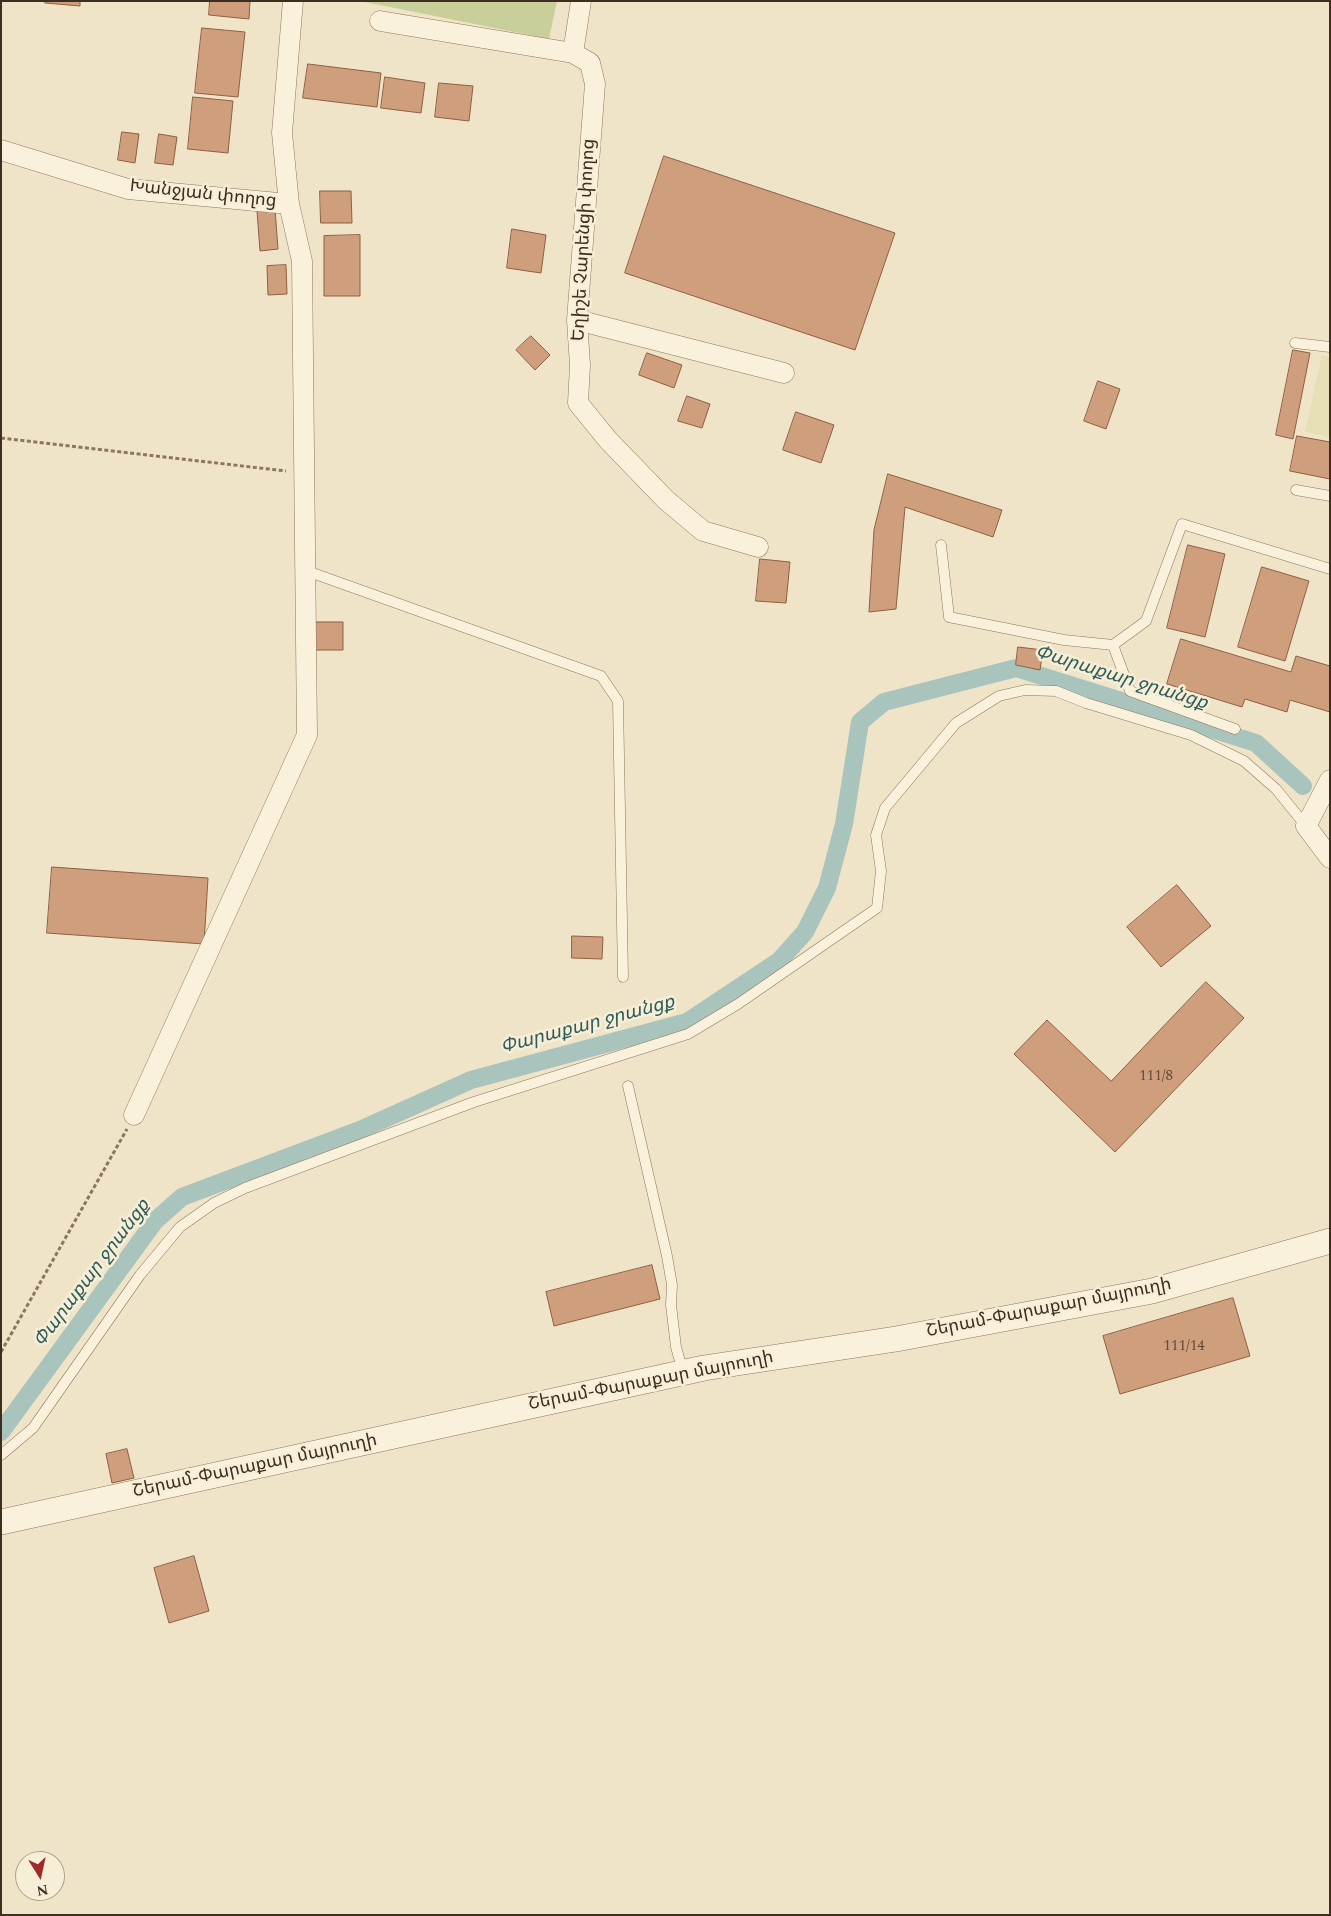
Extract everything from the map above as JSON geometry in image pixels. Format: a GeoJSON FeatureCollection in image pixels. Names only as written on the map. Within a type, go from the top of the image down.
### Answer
{"type":"FeatureCollection","features":[{"type":"Feature","properties":{"kind":"street"},"geometry":{"type":"LineString","coordinates":[[134,1115],[306,735],[302,261],[289,204],[282,133],[292,1]]}},
{"type":"Feature","properties":{"kind":"street"},"geometry":{"type":"LineString","coordinates":[[380,22],[573,53],[581,1]]}},
{"type":"Feature","properties":{"kind":"street","name":"Եղիշե Չարենցի փողոց"},"geometry":{"type":"LineString","coordinates":[[573,53],[590,63],[595,84],[578,320],[580,365],[578,403],[608,440],[666,500],[702,531],[758,546]]}},
{"type":"Feature","properties":{"kind":"street","name":"Խանջյան փողոց"},"geometry":{"type":"LineString","coordinates":[[1,150],[128,189],[289,204]]}},
{"type":"Feature","properties":{"kind":"street"},"geometry":{"type":"LineString","coordinates":[[578,320],[784,373]]}},
{"type":"Feature","properties":{"kind":"street"},"geometry":{"type":"LineString","coordinates":[[1330,780],[1306,826],[1330,858]]}},
{"type":"Feature","properties":{"kind":"street","name":"Շերամ-Փարաքար մայրուղի"},"geometry":{"type":"LineString","coordinates":[[1,1522],[683,1372],[896,1338],[1152,1291],[1330,1241]]}},
{"type":"Feature","properties":{"kind":"lane"},"geometry":{"type":"LineString","coordinates":[[1295,343],[1330,347]]}},
{"type":"Feature","properties":{"kind":"lane"},"geometry":{"type":"LineString","coordinates":[[1296,490],[1330,496]]}},
{"type":"Feature","properties":{"kind":"lane"},"geometry":{"type":"LineString","coordinates":[[941,545],[949,617],[1064,640],[1113,644],[1146,621],[1182,524],[1330,569]]}},
{"type":"Feature","properties":{"kind":"lane"},"geometry":{"type":"LineString","coordinates":[[304,570],[600,676],[618,702],[623,977]]}},
{"type":"Feature","properties":{"kind":"lane"},"geometry":{"type":"LineString","coordinates":[[1113,644],[1130,691],[1235,729]]}},
{"type":"Feature","properties":{"kind":"lane"},"geometry":{"type":"LineString","coordinates":[[1,1455],[33,1428],[140,1275],[180,1227],[214,1203],[245,1188],[474,1102],[688,1034],[738,1004],[859,923],[877,908],[881,871],[876,835],[885,808],[956,723],[999,696],[1025,690],[1056,691],[1086,703],[1191,735],[1244,761],[1276,789],[1306,826]]}},
{"type":"Feature","properties":{"kind":"lane"},"geometry":{"type":"LineString","coordinates":[[628,1086],[667,1256],[672,1285],[671,1305],[676,1347],[683,1372]]}},
{"type":"Feature","properties":{"kind":"path"},"geometry":{"type":"LineString","coordinates":[[1,438],[303,473]]}},
{"type":"Feature","properties":{"kind":"path"},"geometry":{"type":"LineString","coordinates":[[1,1352],[134,1115]]}},
{"type":"Feature","properties":{"kind":"shaded area"},"geometry":{"type":"Polygon","coordinates":[[[1322,355],[1330,357],[1330,437],[1305,432],[1322,355]]]}},
{"type":"Feature","properties":{"kind":"green space"},"geometry":{"type":"Polygon","coordinates":[[[360,1],[557,1],[549,39],[360,1]]]}},
{"type":"Feature","properties":{"kind":"building"},"geometry":{"type":"Polygon","coordinates":[[[46,1],[80,1],[80,6],[45,3],[46,1]]]}},
{"type":"Feature","properties":{"kind":"building"},"geometry":{"type":"Polygon","coordinates":[[[210,1],[250,1],[249,19],[209,15],[210,1]]]}},
{"type":"Feature","properties":{"kind":"building"},"geometry":{"type":"Polygon","coordinates":[[[202,28],[245,32],[238,97],[195,93],[202,28]]]}},
{"type":"Feature","properties":{"kind":"building"},"geometry":{"type":"Polygon","coordinates":[[[308,64],[381,73],[377,107],[303,98],[308,64]]]}},
{"type":"Feature","properties":{"kind":"building"},"geometry":{"type":"Polygon","coordinates":[[[385,77],[425,83],[421,113],[381,108],[385,77]]]}},
{"type":"Feature","properties":{"kind":"building"},"geometry":{"type":"Polygon","coordinates":[[[439,83],[473,86],[469,121],[435,117],[439,83]]]}},
{"type":"Feature","properties":{"kind":"building"},"geometry":{"type":"Polygon","coordinates":[[[193,97],[233,101],[228,153],[188,149],[193,97]]]}},
{"type":"Feature","properties":{"kind":"building"},"geometry":{"type":"Polygon","coordinates":[[[122,132],[139,134],[135,163],[118,160],[122,132]]]}},
{"type":"Feature","properties":{"kind":"building"},"geometry":{"type":"Polygon","coordinates":[[[159,134],[177,137],[173,165],[155,163],[159,134]]]}},
{"type":"Feature","properties":{"kind":"building"},"geometry":{"type":"Polygon","coordinates":[[[664,156],[895,233],[855,350],[625,273],[664,156]]]}},
{"type":"Feature","properties":{"kind":"building"},"geometry":{"type":"Polygon","coordinates":[[[320,191],[351,191],[352,223],[321,223],[320,191]]]}},
{"type":"Feature","properties":{"kind":"building"},"geometry":{"type":"Polygon","coordinates":[[[275,209],[278,249],[260,251],[257,211],[275,209]]]}},
{"type":"Feature","properties":{"kind":"building"},"geometry":{"type":"Polygon","coordinates":[[[512,229],[546,235],[541,273],[507,268],[512,229]]]}},
{"type":"Feature","properties":{"kind":"building"},"geometry":{"type":"Polygon","coordinates":[[[360,235],[360,296],[324,296],[324,236],[360,235]]]}},
{"type":"Feature","properties":{"kind":"building"},"geometry":{"type":"Polygon","coordinates":[[[286,265],[287,294],[268,295],[267,266],[286,265]]]}},
{"type":"Feature","properties":{"kind":"building"},"geometry":{"type":"Polygon","coordinates":[[[531,336],[550,355],[535,370],[516,350],[531,336]]]}},
{"type":"Feature","properties":{"kind":"building"},"geometry":{"type":"Polygon","coordinates":[[[1293,350],[1310,353],[1293,439],[1276,435],[1293,350]]]}},
{"type":"Feature","properties":{"kind":"building"},"geometry":{"type":"Polygon","coordinates":[[[647,353],[682,365],[674,388],[639,375],[647,353]]]}},
{"type":"Feature","properties":{"kind":"building"},"geometry":{"type":"Polygon","coordinates":[[[1098,381],[1120,389],[1106,429],[1084,421],[1098,381]]]}},
{"type":"Feature","properties":{"kind":"building"},"geometry":{"type":"Polygon","coordinates":[[[687,396],[710,404],[702,428],[678,421],[687,396]]]}},
{"type":"Feature","properties":{"kind":"building"},"geometry":{"type":"Polygon","coordinates":[[[796,412],[834,425],[821,463],[783,450],[796,412]]]}},
{"type":"Feature","properties":{"kind":"building"},"geometry":{"type":"Polygon","coordinates":[[[1297,436],[1330,442],[1330,479],[1290,471],[1297,436]]]}},
{"type":"Feature","properties":{"kind":"building"},"geometry":{"type":"Polygon","coordinates":[[[888,474],[1002,510],[993,537],[905,507],[896,609],[869,612],[874,530],[888,474]]]}},
{"type":"Feature","properties":{"kind":"building"},"geometry":{"type":"Polygon","coordinates":[[[1188,545],[1225,554],[1205,637],[1167,628],[1188,545]]]}},
{"type":"Feature","properties":{"kind":"building"},"geometry":{"type":"Polygon","coordinates":[[[760,559],[790,562],[786,603],[756,601],[760,559]]]}},
{"type":"Feature","properties":{"kind":"building"},"geometry":{"type":"Polygon","coordinates":[[[1262,567],[1309,581],[1285,661],[1238,647],[1262,567]]]}},
{"type":"Feature","properties":{"kind":"building"},"geometry":{"type":"Polygon","coordinates":[[[311,622],[343,622],[343,650],[311,650],[311,622]]]}},
{"type":"Feature","properties":{"kind":"building"},"geometry":{"type":"Polygon","coordinates":[[[1181,639],[1291,672],[1296,656],[1330,666],[1330,712],[1290,700],[1287,712],[1245,699],[1242,707],[1167,684],[1181,639]]]}},
{"type":"Feature","properties":{"kind":"building"},"geometry":{"type":"Polygon","coordinates":[[[1018,647],[1043,650],[1040,670],[1016,665],[1018,647]]]}},
{"type":"Feature","properties":{"kind":"building"},"geometry":{"type":"Polygon","coordinates":[[[52,867],[208,878],[204,944],[47,933],[52,867]]]}},
{"type":"Feature","properties":{"kind":"building"},"geometry":{"type":"Polygon","coordinates":[[[1177,885],[1211,926],[1161,967],[1127,927],[1177,885]]]}},
{"type":"Feature","properties":{"kind":"building"},"geometry":{"type":"Polygon","coordinates":[[[572,936],[603,937],[602,959],[572,958],[572,936]]]}},
{"type":"Feature","properties":{"kind":"building"},"geometry":{"type":"Polygon","coordinates":[[[1206,982],[1244,1018],[1115,1152],[1014,1054],[1047,1020],[1111,1081],[1206,982]]]}},
{"type":"Feature","properties":{"kind":"building"},"geometry":{"type":"Polygon","coordinates":[[[652,1265],[660,1299],[554,1326],[546,1292],[652,1265]]]}},
{"type":"Feature","properties":{"kind":"building"},"geometry":{"type":"Polygon","coordinates":[[[1233,1298],[1250,1356],[1120,1394],[1103,1336],[1233,1298]]]}},
{"type":"Feature","properties":{"kind":"building"},"geometry":{"type":"Polygon","coordinates":[[[127,1449],[134,1478],[112,1483],[106,1454],[127,1449]]]}},
{"type":"Feature","properties":{"kind":"building"},"geometry":{"type":"Polygon","coordinates":[[[194,1556],[209,1611],[169,1623],[154,1568],[194,1556]]]}},
{"type":"Feature","properties":{"kind":"waterway","name":"Փարաքար ջրանցք"},"geometry":{"type":"LineString","coordinates":[[1,1432],[155,1221],[182,1197],[360,1130],[471,1080],[687,1022],[779,961],[805,932],[827,888],[844,824],[860,722],[884,702],[1016,668],[1256,743],[1303,786]]}}]}
